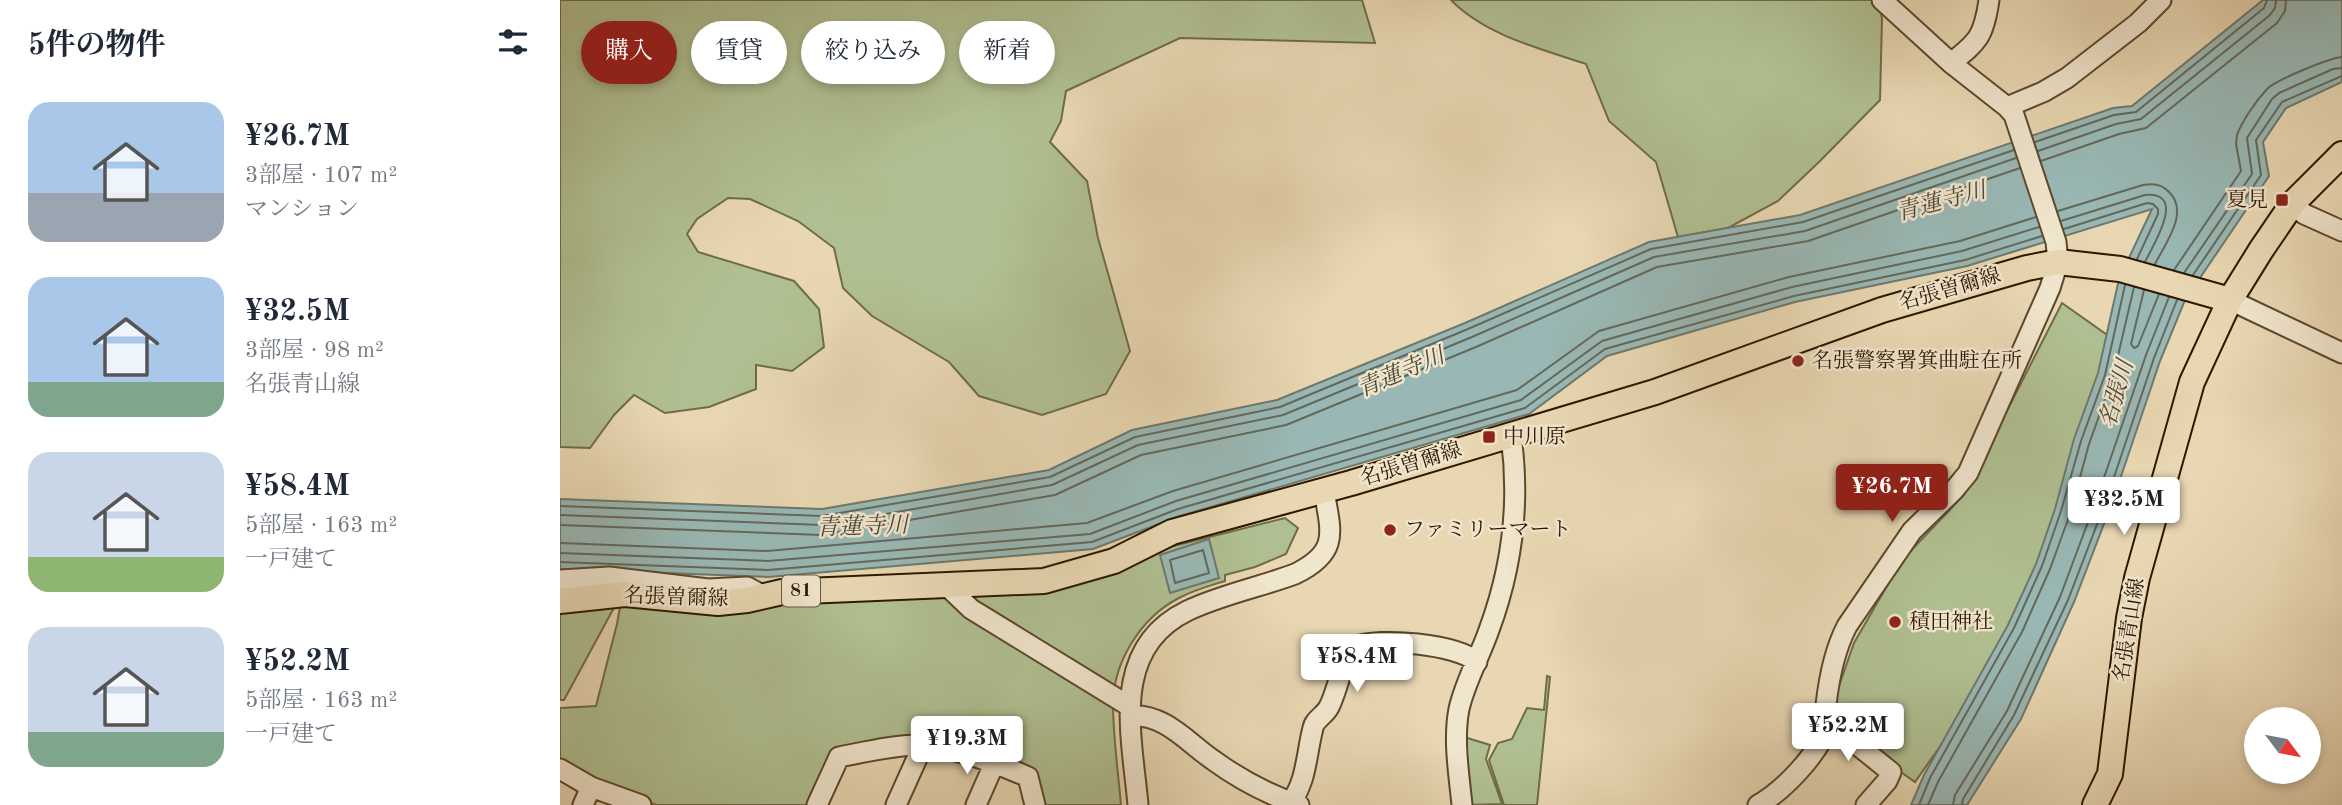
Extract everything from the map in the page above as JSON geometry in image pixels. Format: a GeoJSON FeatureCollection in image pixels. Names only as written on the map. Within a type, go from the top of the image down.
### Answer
{"type":"FeatureCollection","features":[{"type":"Feature","properties":{"kind":"main road"},"geometry":{"type":"LineString","coordinates":[[2230,300],[2293,203],[2342,154]]}},
{"type":"Feature","properties":{"kind":"main road","name":"名張曽爾線"},"geometry":{"type":"LineString","coordinates":[[560,601],[625,594],[718,603],[782,592],[1044,581],[1114,561],[1172,532],[1324,491],[1655,392],[1882,310],[1981,281],[2057,252],[2230,300]]}},
{"type":"Feature","properties":{"kind":"main road","name":"名張青山線"},"geometry":{"type":"LineString","coordinates":[[2095,805],[2110,774],[2129,618],[2137,578],[2185,401],[2200,362],[2230,300]]}},
{"type":"Feature","properties":{"kind":"street"},"geometry":{"type":"LineString","coordinates":[[1866,805],[1887,781],[1891,772],[1830,723],[1826,708],[1828,691],[1841,638],[1912,531],[1968,473],[2050,288],[2057,252],[2011,111],[1951,63],[1882,0]]}},
{"type":"Feature","properties":{"kind":"street"},"geometry":{"type":"LineString","coordinates":[[1951,63],[1975,45],[1986,18],[1989,0]]}},
{"type":"Feature","properties":{"kind":"street"},"geometry":{"type":"LineString","coordinates":[[2011,111],[2067,78],[2138,23],[2161,0]]}},
{"type":"Feature","properties":{"kind":"street"},"geometry":{"type":"LineString","coordinates":[[2293,203],[2304,214],[2342,232]]}},
{"type":"Feature","properties":{"kind":"street"},"geometry":{"type":"LineString","coordinates":[[2230,300],[2342,353]]}},
{"type":"Feature","properties":{"kind":"street"},"geometry":{"type":"LineString","coordinates":[[1462,805],[1457,723],[1460,707],[1490,626],[1509,558],[1515,501],[1511,436]]}},
{"type":"Feature","properties":{"kind":"street"},"geometry":{"type":"LineString","coordinates":[[1138,805],[1129,711],[1137,666],[1154,638],[1174,619],[1209,602],[1295,574],[1318,559],[1331,533],[1324,491]]}},
{"type":"Feature","properties":{"kind":"street"},"geometry":{"type":"LineString","coordinates":[[560,580],[609,578],[708,589],[747,587],[764,596]]}},
{"type":"Feature","properties":{"kind":"street"},"geometry":{"type":"LineString","coordinates":[[947,586],[971,609],[1129,711],[1161,722],[1221,765],[1293,804],[1300,787],[1313,723],[1329,708],[1341,679],[1346,657],[1354,647],[1384,643],[1430,646],[1471,657],[1477,662]]}},
{"type":"Feature","properties":{"kind":"street"},"geometry":{"type":"LineString","coordinates":[[1765,803],[1813,756],[1830,723]]}},
{"type":"Feature","properties":{"kind":"street"},"geometry":{"type":"LineString","coordinates":[[896,805],[923,745]]}},
{"type":"Feature","properties":{"kind":"street"},"geometry":{"type":"LineString","coordinates":[[817,805],[839,757],[923,745],[939,747],[1028,777],[1035,805]]}},
{"type":"Feature","properties":{"kind":"street"},"geometry":{"type":"LineString","coordinates":[[976,805],[994,764]]}},
{"type":"Feature","properties":{"kind":"street"},"geometry":{"type":"LineString","coordinates":[[560,769],[591,787],[641,805]]}},
{"type":"Feature","properties":{"kind":"street"},"geometry":{"type":"LineString","coordinates":[[583,805],[591,787]]}},
{"type":"Feature","properties":{"kind":"green space"},"geometry":{"type":"Polygon","coordinates":[[[560,0],[1362,0],[1375,43],[1180,38],[1066,91],[1061,121],[1050,142],[1087,181],[1098,238],[1130,351],[1106,394],[1042,415],[979,396],[949,362],[872,316],[843,288],[834,248],[798,221],[750,199],[728,198],[697,219],[687,234],[698,252],[794,281],[819,309],[824,347],[792,371],[756,365],[756,389],[709,407],[665,413],[634,395],[614,415],[590,448],[560,447],[560,0]]]}},
{"type":"Feature","properties":{"kind":"green space"},"geometry":{"type":"Polygon","coordinates":[[[1451,0],[1879,0],[1882,19],[1880,100],[1778,201],[1728,228],[1678,237],[1656,162],[1609,121],[1586,64],[1497,32],[1480,23],[1451,0]]]}},
{"type":"Feature","properties":{"kind":"green space"},"geometry":{"type":"Polygon","coordinates":[[[2062,303],[2110,337],[2017,637],[1915,782],[1841,730],[1831,709],[1854,643],[1902,560],[1964,495],[2062,303]]]}},
{"type":"Feature","properties":{"kind":"green space"},"geometry":{"type":"Polygon","coordinates":[[[1285,518],[1298,528],[1286,554],[1255,567],[1225,575],[1225,581],[1179,598],[1153,616],[1132,642],[1119,671],[1113,703],[1121,805],[1042,805],[1033,771],[938,741],[837,750],[811,805],[656,805],[597,781],[560,759],[560,708],[596,706],[621,601],[895,597],[1162,549],[1285,518]]]}},
{"type":"Feature","properties":{"kind":"green space"},"geometry":{"type":"Polygon","coordinates":[[[560,579],[616,604],[564,700],[560,700],[560,579]]]}},
{"type":"Feature","properties":{"kind":"green space"},"geometry":{"type":"Polygon","coordinates":[[[1547,676],[1550,677],[1537,805],[1504,805],[1489,760],[1498,743],[1512,739],[1527,708],[1544,710],[1547,676]]]}},
{"type":"Feature","properties":{"kind":"green space"},"geometry":{"type":"Polygon","coordinates":[[[1464,737],[1490,745],[1486,759],[1502,804],[1468,805],[1464,737]]]}},
{"type":"Feature","properties":{"kind":"water"},"geometry":{"type":"Polygon","coordinates":[[[2263,0],[2342,0],[2342,82],[2286,108],[2263,142],[2269,176],[2185,300],[2160,361],[2112,503],[2074,602],[2021,719],[1967,805],[1911,805],[1924,775],[2008,625],[2036,564],[2055,509],[2074,439],[2098,373],[2119,279],[2152,209],[1967,266],[1795,302],[1607,356],[1529,414],[1180,516],[1093,549],[768,577],[560,569],[560,499],[822,509],[1049,470],[1132,430],[1277,400],[1465,323],[1649,242],[1800,215],[2113,108],[2132,106],[2263,0]]]}},
{"type":"Feature","properties":{"kind":"water"},"geometry":{"type":"Polygon","coordinates":[[[1209,539],[1219,578],[1170,593],[1160,555],[1209,539]]]}},
{"type":"Feature","properties":{"kind":"place","name":"夏見"},"geometry":{"type":"Point","coordinates":[2282,200]}},
{"type":"Feature","properties":{"kind":"place","name":"名張警察署箕曲駐在所"},"geometry":{"type":"Point","coordinates":[1798,361]}},
{"type":"Feature","properties":{"kind":"place","name":"中川原"},"geometry":{"type":"Point","coordinates":[1489,437]}},
{"type":"Feature","properties":{"kind":"place","name":"ファミリーマート"},"geometry":{"type":"Point","coordinates":[1390,530]}},
{"type":"Feature","properties":{"kind":"place","name":"積田神社"},"geometry":{"type":"Point","coordinates":[1895,622]}},
{"type":"Feature","properties":{"kind":"water label","name":"青蓮寺川"},"geometry":{"type":"Point","coordinates":[1941,202]}},
{"type":"Feature","properties":{"kind":"water label","name":"青蓮寺川"},"geometry":{"type":"Point","coordinates":[1401,373]}},
{"type":"Feature","properties":{"kind":"water label","name":"名張川"},"geometry":{"type":"Point","coordinates":[2117,394]}},
{"type":"Feature","properties":{"kind":"water label","name":"青蓮寺川"},"geometry":{"type":"Point","coordinates":[862,527]}}]}
